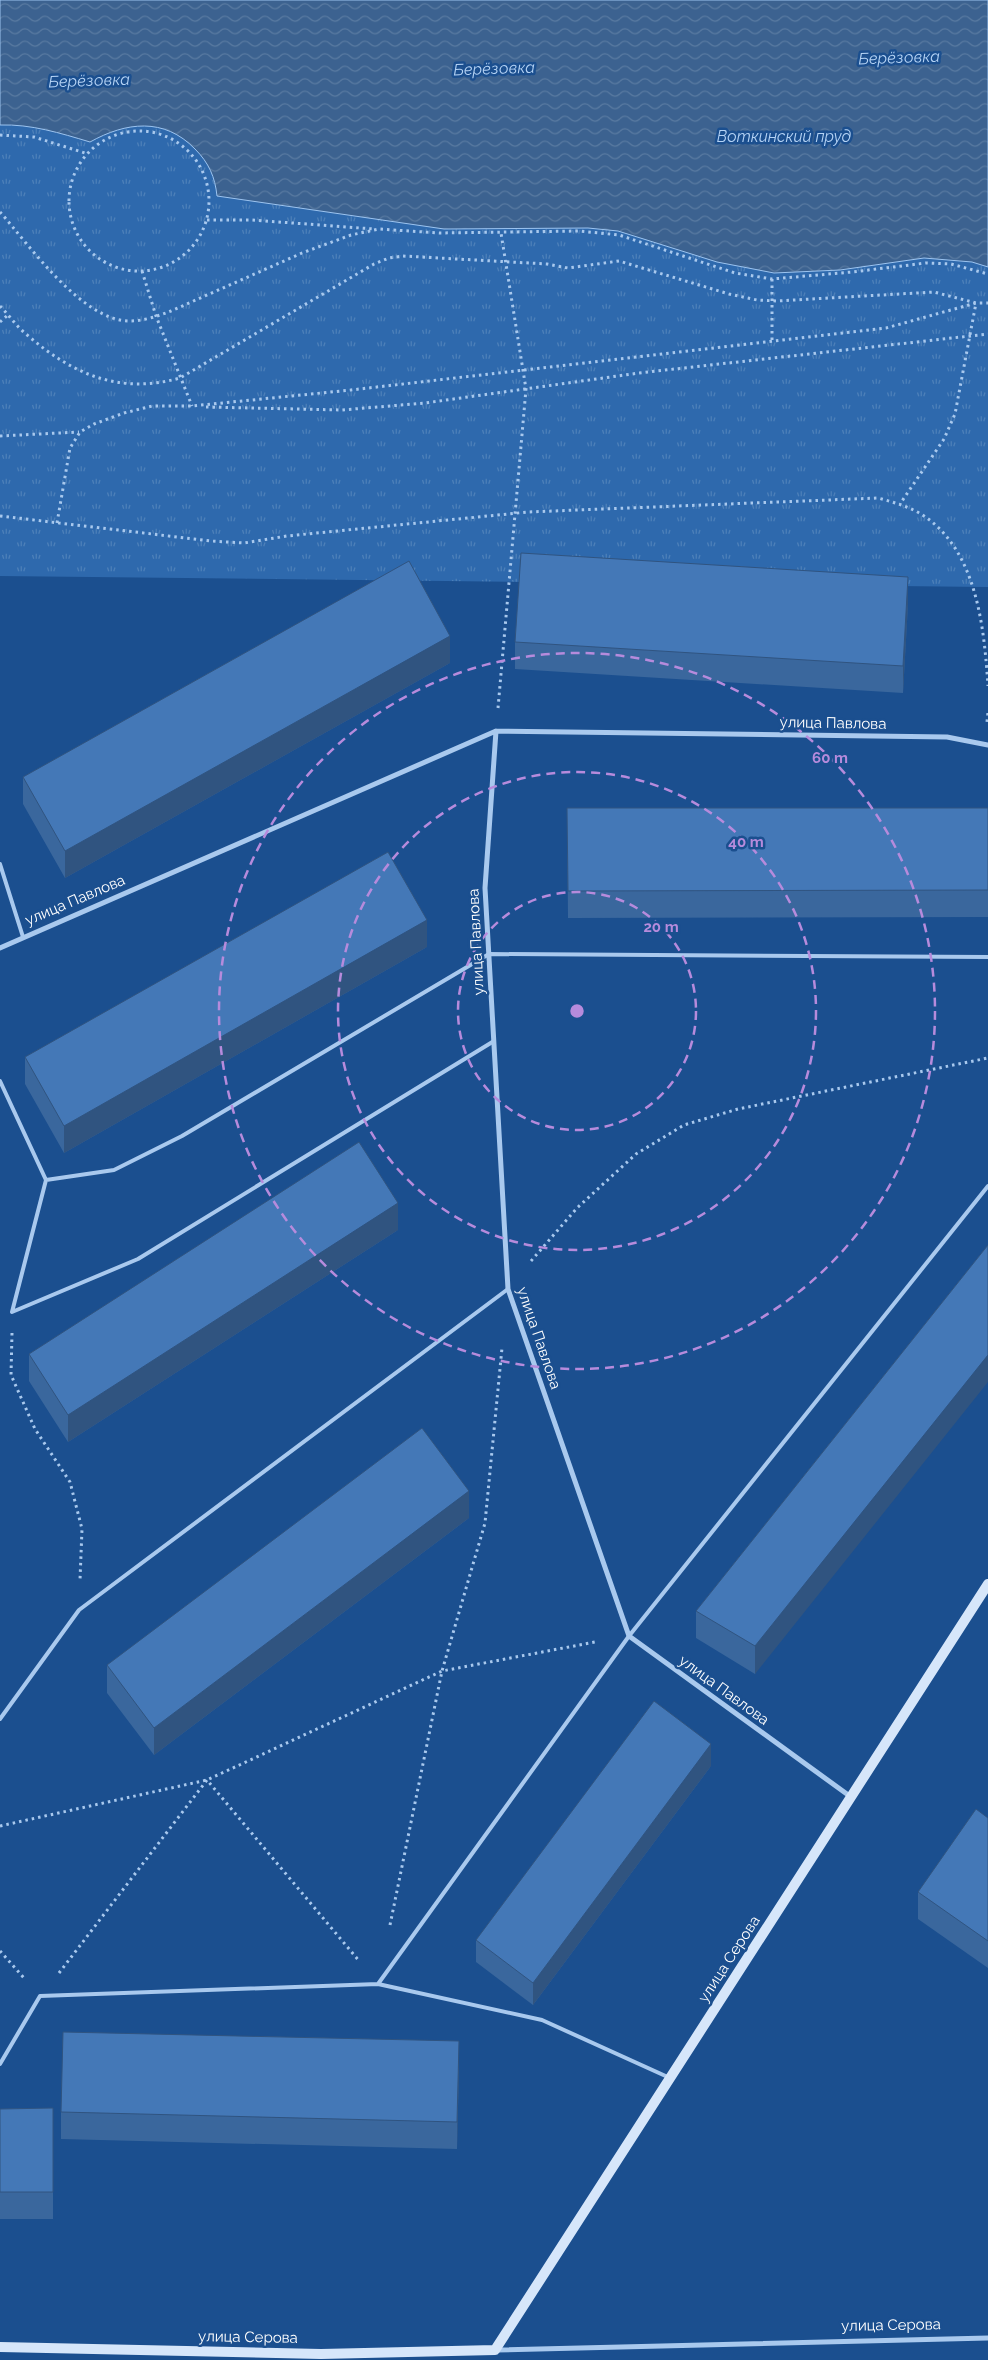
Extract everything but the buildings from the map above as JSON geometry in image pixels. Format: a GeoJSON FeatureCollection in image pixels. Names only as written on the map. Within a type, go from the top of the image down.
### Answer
{"type":"FeatureCollection","features":[{"type":"Feature","properties":{"kind":"main road","name":"улица Серова"},"geometry":{"type":"LineString","coordinates":[[0,2347],[320,2357],[495,2350],[988,1584]]}},
{"type":"Feature","properties":{"kind":"street","name":"улица Павлова"},"geometry":{"type":"LineString","coordinates":[[496,731],[485,888],[508,1289],[629,1636],[851,1797]]}},
{"type":"Feature","properties":{"kind":"street","name":"улица Павлова"},"geometry":{"type":"LineString","coordinates":[[0,948],[496,731],[947,737],[988,745]]}},
{"type":"Feature","properties":{"kind":"street","name":"улица Серова"},"geometry":{"type":"LineString","coordinates":[[495,2350],[988,2338]]}},
{"type":"Feature","properties":{"kind":"lane"},"geometry":{"type":"LineString","coordinates":[[0,864],[22,937]]}},
{"type":"Feature","properties":{"kind":"lane"},"geometry":{"type":"LineString","coordinates":[[46,1180],[114,1170],[182,1136],[489,954],[988,957]]}},
{"type":"Feature","properties":{"kind":"lane"},"geometry":{"type":"LineString","coordinates":[[12,1312],[138,1258],[494,1041]]}},
{"type":"Feature","properties":{"kind":"lane"},"geometry":{"type":"LineString","coordinates":[[0,1081],[46,1180],[12,1312]]}},
{"type":"Feature","properties":{"kind":"lane"},"geometry":{"type":"LineString","coordinates":[[378,1984],[629,1636],[988,1186]]}},
{"type":"Feature","properties":{"kind":"lane"},"geometry":{"type":"LineString","coordinates":[[0,1719],[79,1610],[508,1289]]}},
{"type":"Feature","properties":{"kind":"lane"},"geometry":{"type":"LineString","coordinates":[[0,2064],[40,1996],[378,1984],[542,2020],[671,2079]]}},
{"type":"Feature","properties":{"kind":"path"},"geometry":{"type":"LineString","coordinates":[[144,132],[166,136],[181,142],[195,158],[204,173],[210,200],[207,220],[200,236],[190,250],[178,260],[166,266],[142,271],[117,268],[101,260],[88,247],[71,218],[67,199],[70,184],[78,162],[85,153],[109,139],[144,132]]}},
{"type":"Feature","properties":{"kind":"path"},"geometry":{"type":"LineString","coordinates":[[0,135],[34,137],[85,153]]}},
{"type":"Feature","properties":{"kind":"path"},"geometry":{"type":"LineString","coordinates":[[0,212],[68,288],[86,305],[106,316],[129,321],[156,316],[302,252],[351,235],[379,229]]}},
{"type":"Feature","properties":{"kind":"path"},"geometry":{"type":"LineString","coordinates":[[207,220],[252,220],[439,233],[579,232],[619,235],[735,273],[772,279],[926,263],[951,264],[988,274]]}},
{"type":"Feature","properties":{"kind":"path"},"geometry":{"type":"LineString","coordinates":[[496,731],[526,389],[500,233]]}},
{"type":"Feature","properties":{"kind":"path"},"geometry":{"type":"LineString","coordinates":[[0,306],[25,333],[57,357],[90,376],[113,383],[148,385],[180,378],[374,264],[389,258],[403,256],[547,264],[568,268],[619,261],[729,294],[757,300],[934,292],[976,304]]}},
{"type":"Feature","properties":{"kind":"path"},"geometry":{"type":"LineString","coordinates":[[142,271],[156,316],[192,406]]}},
{"type":"Feature","properties":{"kind":"path"},"geometry":{"type":"LineString","coordinates":[[772,279],[772,341]]}},
{"type":"Feature","properties":{"kind":"path"},"geometry":{"type":"LineString","coordinates":[[192,406],[886,328],[976,304],[988,303]]}},
{"type":"Feature","properties":{"kind":"path"},"geometry":{"type":"LineString","coordinates":[[900,504],[944,439],[955,414],[976,304]]}},
{"type":"Feature","properties":{"kind":"path"},"geometry":{"type":"LineString","coordinates":[[0,322],[8,314]]}},
{"type":"Feature","properties":{"kind":"path"},"geometry":{"type":"LineString","coordinates":[[0,436],[80,432],[124,412],[152,406],[342,410],[426,402],[639,373],[988,334]]}},
{"type":"Feature","properties":{"kind":"path"},"geometry":{"type":"LineString","coordinates":[[57,523],[70,448],[80,432]]}},
{"type":"Feature","properties":{"kind":"path"},"geometry":{"type":"LineString","coordinates":[[0,516],[211,542],[244,543],[325,532],[516,513],[878,498],[900,504],[922,515],[941,532],[958,553],[972,580],[986,656],[988,686]]}},
{"type":"Feature","properties":{"kind":"path"},"geometry":{"type":"LineString","coordinates":[[508,1289],[577,1208],[636,1154],[684,1125],[738,1109],[988,1058]]}},
{"type":"Feature","properties":{"kind":"path"},"geometry":{"type":"LineString","coordinates":[[12,1312],[11,1374],[35,1429],[70,1482],[82,1529],[79,1610]]}},
{"type":"Feature","properties":{"kind":"path"},"geometry":{"type":"LineString","coordinates":[[388,1935],[442,1671],[485,1523],[502,1348]]}},
{"type":"Feature","properties":{"kind":"path"},"geometry":{"type":"LineString","coordinates":[[0,1826],[207,1780],[442,1671],[629,1636]]}},
{"type":"Feature","properties":{"kind":"path"},"geometry":{"type":"LineString","coordinates":[[207,1780],[378,1984]]}},
{"type":"Feature","properties":{"kind":"path"},"geometry":{"type":"LineString","coordinates":[[0,1951],[40,1996],[207,1780]]}},
{"type":"Feature","properties":{"kind":"green space"},"geometry":{"type":"Polygon","coordinates":[[[0,0],[988,0],[988,587],[0,576],[0,0]]]}},
{"type":"Feature","properties":{"kind":"water","name":"Воткинский пруд"},"geometry":{"type":"Polygon","coordinates":[[[0,0],[988,0],[988,267],[972,262],[924,258],[840,270],[774,273],[717,262],[618,231],[588,228],[444,229],[217,196],[213,176],[208,165],[195,149],[183,139],[158,127],[144,126],[117,130],[90,142],[57,132],[0,125],[0,0]]]}},
{"type":"Feature","properties":{"kind":"water label","name":"Берёзовка"},"geometry":{"type":"Point","coordinates":[899,57]}},
{"type":"Feature","properties":{"kind":"water label","name":"Берёзовка"},"geometry":{"type":"Point","coordinates":[494,68]}},
{"type":"Feature","properties":{"kind":"water label","name":"Берёзовка"},"geometry":{"type":"Point","coordinates":[89,80]}}]}
